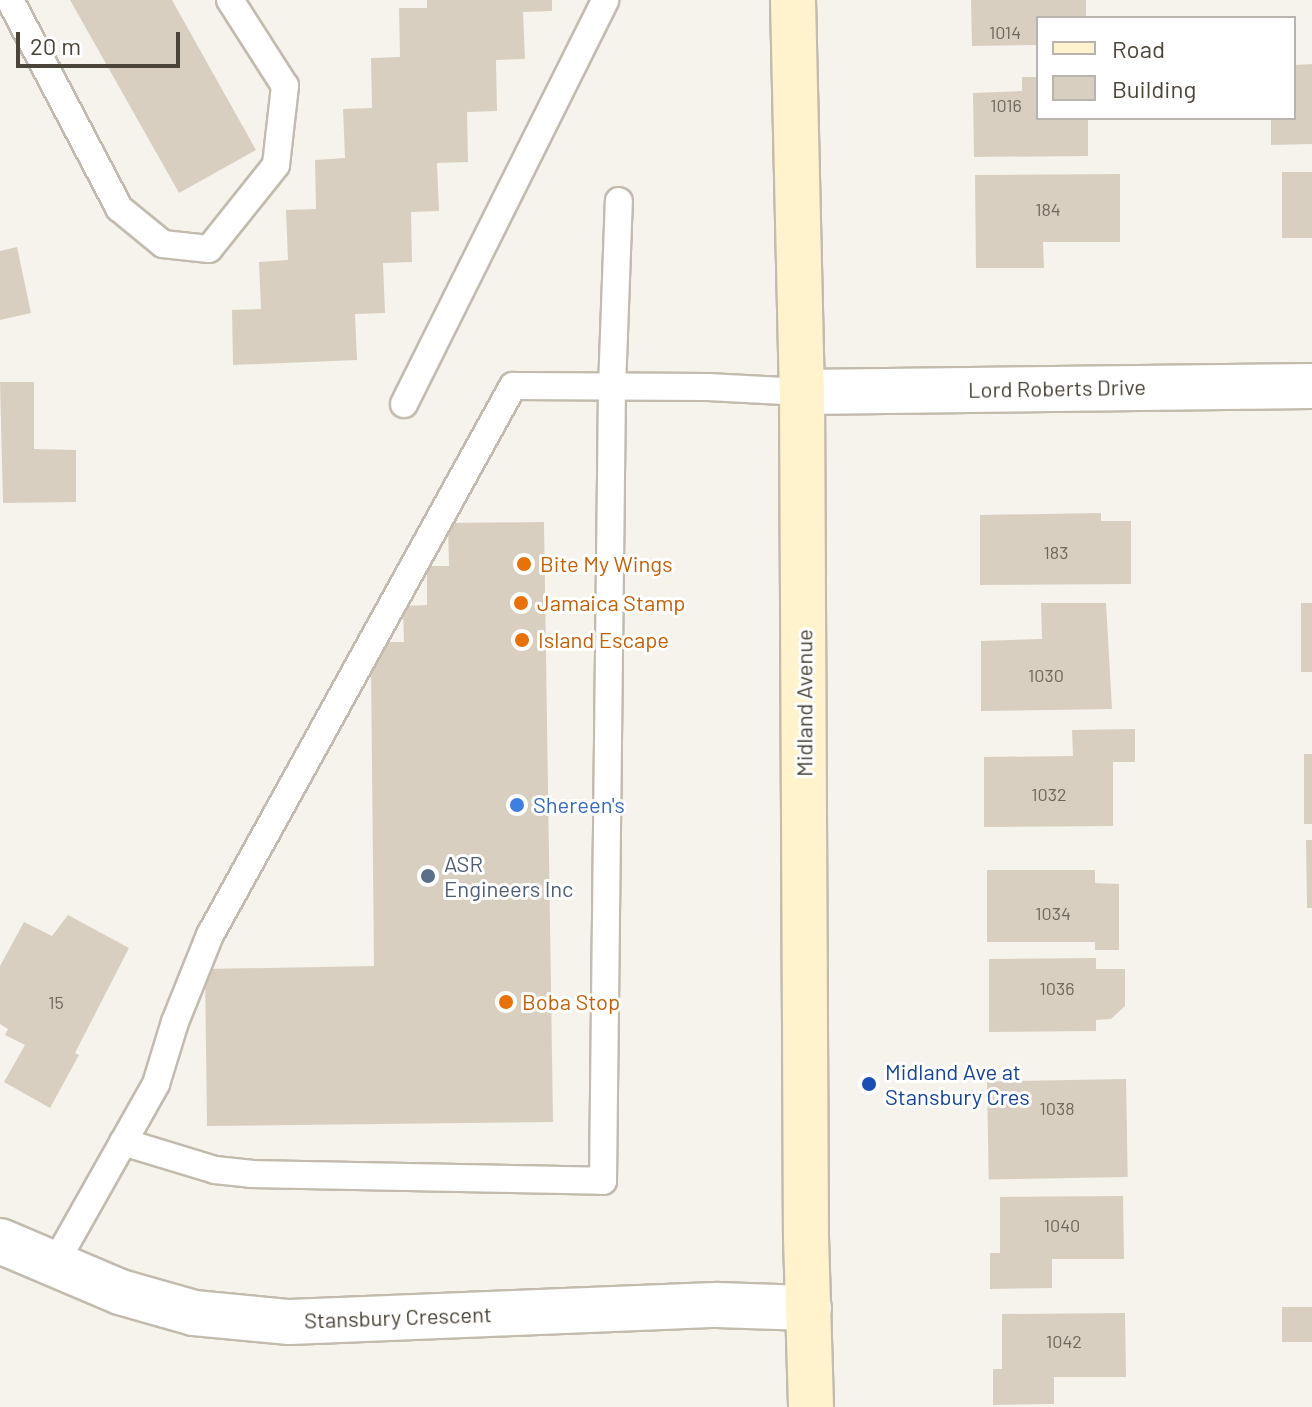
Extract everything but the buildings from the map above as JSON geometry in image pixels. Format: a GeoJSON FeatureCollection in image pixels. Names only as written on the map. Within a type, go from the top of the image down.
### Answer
{"type":"FeatureCollection","features":[{"type":"Feature","properties":{"kind":"main road","name":"Midland Avenue"},"geometry":{"type":"LineString","coordinates":[[793,0],[802,392],[811,1407]]}},
{"type":"Feature","properties":{"kind":"street","name":"Lord Roberts Drive"},"geometry":{"type":"LineString","coordinates":[[802,392],[1312,386]]}},
{"type":"Feature","properties":{"kind":"street","name":"Stansbury Crescent"},"geometry":{"type":"LineString","coordinates":[[0,1241],[120,1292],[194,1313],[290,1322],[717,1305],[809,1308]]}},
{"type":"Feature","properties":{"kind":"lane"},"geometry":{"type":"LineString","coordinates":[[10,0],[119,208],[163,244],[209,249],[276,165],[285,86],[230,0]]}},
{"type":"Feature","properties":{"kind":"lane"},"geometry":{"type":"LineString","coordinates":[[404,404],[605,0]]}},
{"type":"Feature","properties":{"kind":"lane"},"geometry":{"type":"LineString","coordinates":[[123,1142],[215,1170],[251,1174],[603,1181],[612,388],[619,201]]}},
{"type":"Feature","properties":{"kind":"lane"},"geometry":{"type":"LineString","coordinates":[[54,1265],[156,1084],[175,1022],[210,935],[513,386],[708,387],[802,392]]}},
{"type":"Feature","properties":{"kind":"place","name":"Bite My Wings"},"geometry":{"type":"Point","coordinates":[524,564]}},
{"type":"Feature","properties":{"kind":"place","name":"Jamaica Stamp"},"geometry":{"type":"Point","coordinates":[521,603]}},
{"type":"Feature","properties":{"kind":"place","name":"Island Escape"},"geometry":{"type":"Point","coordinates":[522,640]}},
{"type":"Feature","properties":{"kind":"place","name":"Shereen's"},"geometry":{"type":"Point","coordinates":[517,805]}},
{"type":"Feature","properties":{"kind":"place","name":"ASR Engineers Inc"},"geometry":{"type":"Point","coordinates":[428,876]}},
{"type":"Feature","properties":{"kind":"place","name":"Boba Stop"},"geometry":{"type":"Point","coordinates":[506,1002]}},
{"type":"Feature","properties":{"kind":"place","name":"Midland Ave at Stansbury Cres"},"geometry":{"type":"Point","coordinates":[869,1084]}}]}
